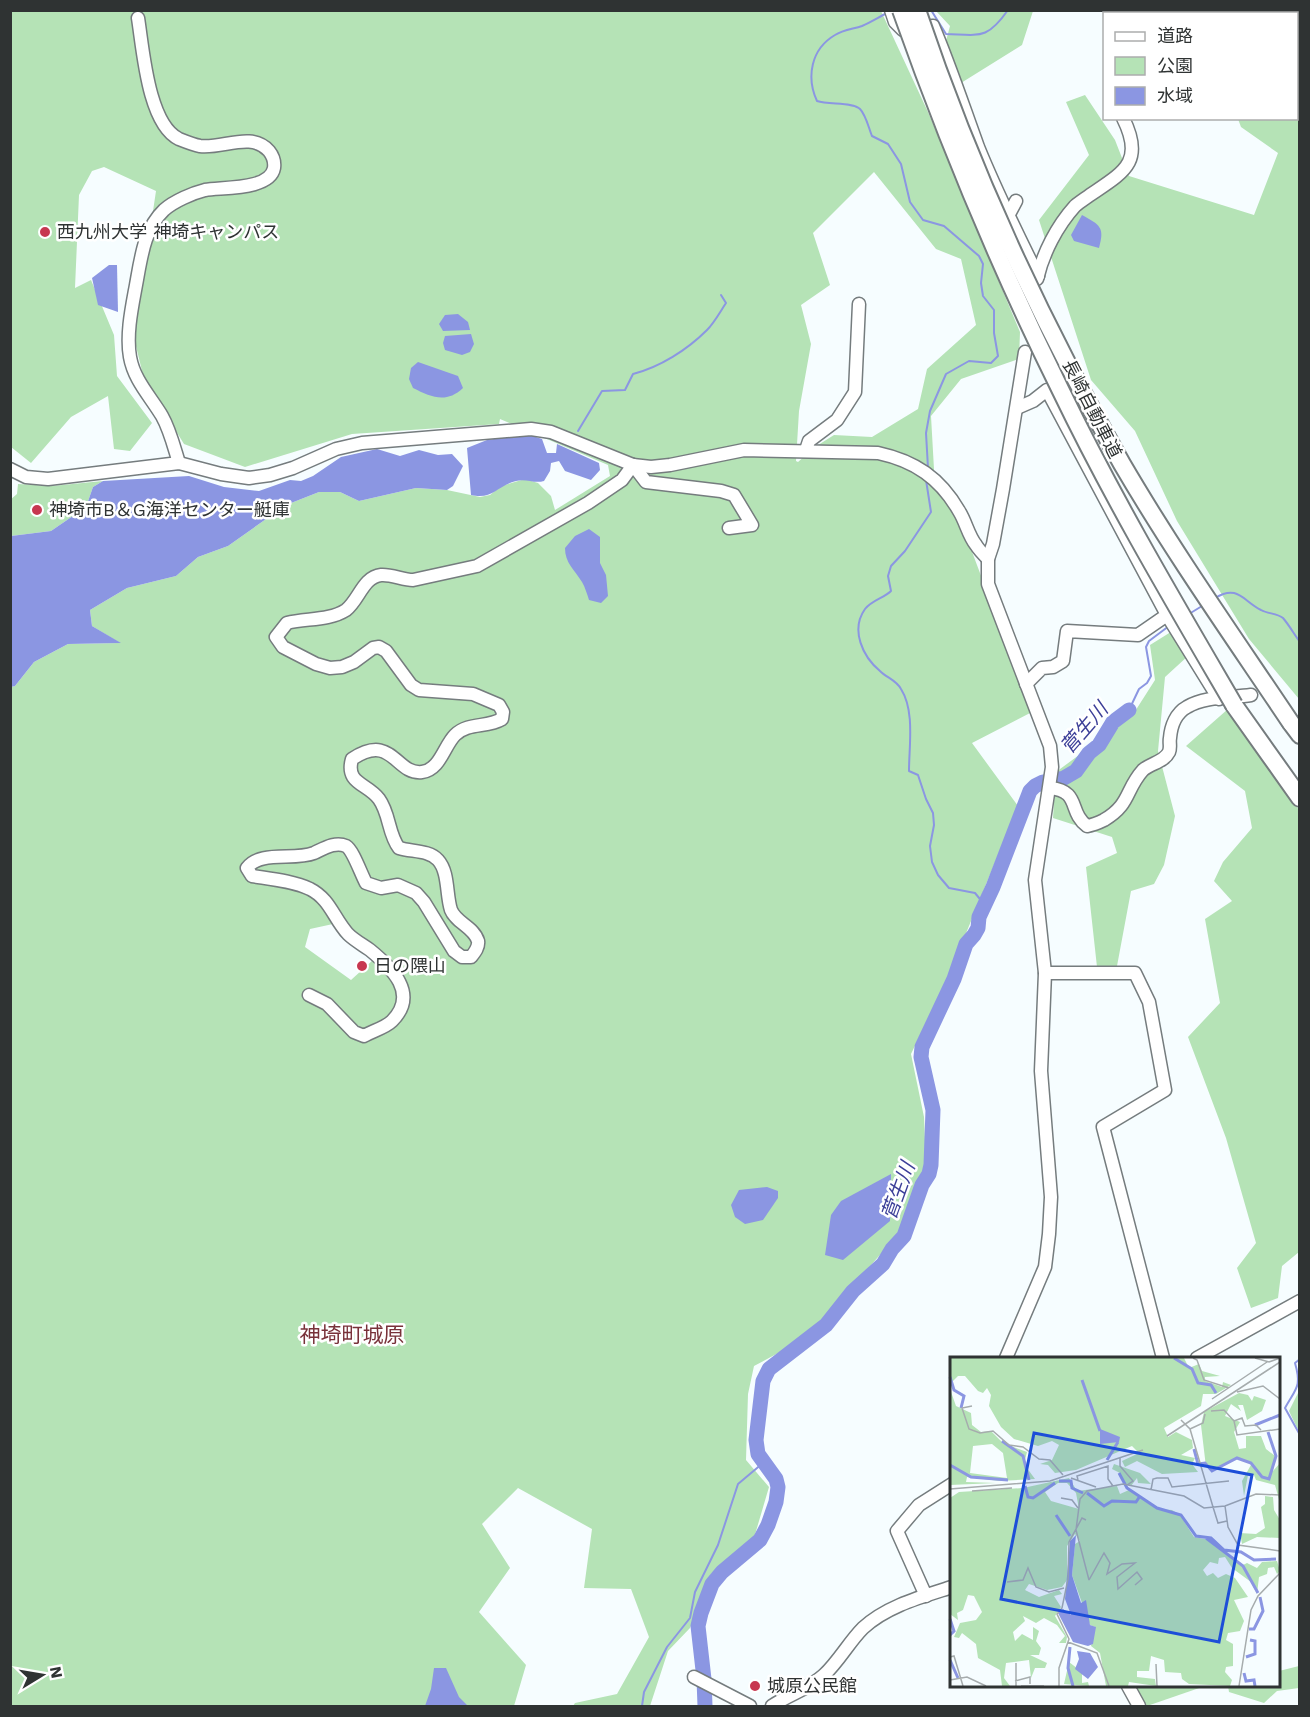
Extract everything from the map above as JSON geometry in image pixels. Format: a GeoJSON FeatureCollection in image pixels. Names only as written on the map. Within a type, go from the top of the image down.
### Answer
{"type":"FeatureCollection","features":[{"type":"Feature","properties":{"kind":"highway","name":"長崎自動車道"},"geometry":{"type":"LineString","coordinates":[[917,10],[940,79],[985,189],[1028,285],[1073,375],[1124,466],[1197,583],[1295,729]]}},
{"type":"Feature","properties":{"kind":"highway","name":"長崎自動車道"},"geometry":{"type":"LineString","coordinates":[[896,14],[928,85],[971,195],[1061,392],[1103,474],[1227,702],[1299,798]]}},
{"type":"Feature","properties":{"kind":"street"},"geometry":{"type":"LineString","coordinates":[[896,14],[903,30],[933,26],[979,147],[1037,281],[1053,236],[1076,205],[1119,175],[1129,163],[1133,152],[1131,134],[1124,120]]}},
{"type":"Feature","properties":{"kind":"street"},"geometry":{"type":"LineString","coordinates":[[138,18],[152,101],[160,120],[176,138],[201,146],[252,141],[263,144],[273,156],[274,169],[268,178],[256,184],[202,191],[165,209],[151,228],[142,249],[131,314],[129,355],[134,374],[162,417],[179,463]]}},
{"type":"Feature","properties":{"kind":"street"},"geometry":{"type":"LineString","coordinates":[[1008,216],[1016,201]]}},
{"type":"Feature","properties":{"kind":"street"},"geometry":{"type":"LineString","coordinates":[[806,450],[809,441],[837,420],[855,392],[859,304]]}},
{"type":"Feature","properties":{"kind":"street"},"geometry":{"type":"LineString","coordinates":[[1007,1357],[1045,1267],[1050,1234],[1051,1197],[1041,1071],[1045,974],[1035,880],[1050,788],[1052,767],[1050,746],[988,584],[988,559],[993,544],[1025,352]]}},
{"type":"Feature","properties":{"kind":"street"},"geometry":{"type":"LineString","coordinates":[[1017,408],[1033,401],[1047,390],[1167,615],[1227,702]]}},
{"type":"Feature","properties":{"kind":"street"},"geometry":{"type":"LineString","coordinates":[[10,469],[26,477],[48,479],[179,463],[221,474],[249,478],[293,468],[336,449],[362,443],[531,429],[551,432],[633,465],[670,465],[744,450],[878,453],[900,458],[932,477],[947,492],[975,544],[988,559]]}},
{"type":"Feature","properties":{"kind":"street"},"geometry":{"type":"LineString","coordinates":[[633,465],[646,482],[722,491],[734,495],[752,525],[729,528]]}},
{"type":"Feature","properties":{"kind":"street"},"geometry":{"type":"LineString","coordinates":[[309,994],[327,1004],[354,1032],[364,1036],[391,1022],[402,1007],[404,989],[394,973],[371,951],[348,934],[326,900],[310,889],[279,880],[252,876],[247,868],[252,861],[261,858],[306,856],[341,844],[349,848],[354,855],[366,883],[381,888],[398,885],[416,893],[454,951],[462,957],[471,957],[477,951],[478,942],[474,933],[458,921],[451,911],[443,867],[429,853],[399,848],[392,838],[390,824],[380,800],[353,778],[349,769],[352,759],[363,752],[379,750],[387,752],[412,770],[422,772],[431,769],[454,736],[464,728],[495,723],[502,719],[503,712],[499,705],[473,694],[419,690],[411,685],[386,651],[379,647],[373,648],[354,662],[342,667],[330,668],[316,664],[283,647],[276,637],[280,629],[287,623],[330,616],[346,610],[355,601],[367,582],[376,577],[383,575],[413,580],[477,566],[588,503],[622,480],[633,465]]}},
{"type":"Feature","properties":{"kind":"street"},"geometry":{"type":"LineString","coordinates":[[1026,684],[1041,668],[1053,667],[1063,661],[1067,631],[1138,636],[1167,615]]}},
{"type":"Feature","properties":{"kind":"street"},"geometry":{"type":"LineString","coordinates":[[1050,788],[1062,789],[1069,794],[1082,823],[1087,826],[1094,825],[1119,810],[1124,805],[1141,772],[1168,754],[1172,725],[1186,707],[1199,702],[1227,702],[1251,695]]}},
{"type":"Feature","properties":{"kind":"street"},"geometry":{"type":"LineString","coordinates":[[1045,974],[1135,973],[1149,1002],[1165,1090],[1102,1127],[1162,1357]]}},
{"type":"Feature","properties":{"kind":"street"},"geometry":{"type":"LineString","coordinates":[[1201,1357],[1299,1301]]}},
{"type":"Feature","properties":{"kind":"street"},"geometry":{"type":"LineString","coordinates":[[926,1596],[897,1531],[919,1505],[950,1485]]}},
{"type":"Feature","properties":{"kind":"street"},"geometry":{"type":"LineString","coordinates":[[772,1707],[824,1675],[863,1628],[882,1615],[904,1604],[950,1587]]}},
{"type":"Feature","properties":{"kind":"street"},"geometry":{"type":"LineString","coordinates":[[694,1677],[750,1707]]}},
{"type":"Feature","properties":{"kind":"street"},"geometry":{"type":"LineString","coordinates":[[1129,1687],[1139,1707]]}},
{"type":"Feature","properties":{"kind":"green space"},"geometry":{"type":"Polygon","coordinates":[[[11,11],[881,11],[928,112],[1020,332],[1019,359],[961,379],[931,416],[935,487],[959,517],[1032,712],[972,743],[1018,806],[951,970],[911,1054],[924,1117],[926,1162],[900,1232],[808,1337],[754,1366],[748,1394],[746,1460],[769,1487],[754,1538],[711,1574],[690,1628],[668,1651],[650,1706],[573,1706],[575,1703],[617,1694],[649,1637],[631,1589],[584,1588],[592,1529],[518,1488],[482,1524],[510,1568],[479,1612],[526,1665],[514,1706],[11,1706],[11,687],[15,686],[34,662],[68,644],[120,643],[92,626],[90,610],[127,588],[176,576],[198,557],[228,546],[286,505],[319,492],[340,492],[359,501],[416,488],[447,490],[480,497],[490,495],[501,486],[525,479],[538,483],[551,496],[555,510],[610,476],[608,465],[500,419],[499,424],[352,434],[245,467],[184,444],[144,379],[134,338],[156,191],[104,167],[92,171],[79,195],[75,288],[91,280],[114,335],[117,376],[152,423],[130,451],[114,449],[108,396],[71,417],[31,463],[11,447],[11,11]],[[874,172],[813,233],[830,285],[801,305],[811,344],[799,411],[796,461],[798,462],[815,447],[834,435],[872,437],[918,409],[927,369],[976,325],[961,259],[936,249],[874,172]],[[333,924],[310,929],[305,947],[351,980],[373,960],[333,924]]]}},
{"type":"Feature","properties":{"kind":"green space"},"geometry":{"type":"Polygon","coordinates":[[[936,11],[1033,11],[1022,45],[961,83],[946,41],[950,26],[936,11]]]}},
{"type":"Feature","properties":{"kind":"green space"},"geometry":{"type":"Polygon","coordinates":[[[1299,11],[1299,699],[1249,639],[1177,521],[1135,431],[1091,380],[1039,220],[1089,155],[1066,102],[1085,95],[1115,140],[1129,176],[1254,215],[1278,153],[1241,127],[1238,120],[1298,120],[1298,12],[1218,12],[1299,11]]]}},
{"type":"Feature","properties":{"kind":"green space"},"geometry":{"type":"Polygon","coordinates":[[[103,481],[93,487],[86,507],[51,531],[11,536],[10,500],[17,494],[18,484],[52,486],[103,481]]]}},
{"type":"Feature","properties":{"kind":"green space"},"geometry":{"type":"Polygon","coordinates":[[[1174,630],[1188,656],[1165,677],[1158,751],[1175,816],[1164,865],[1154,884],[1131,891],[1117,966],[1097,967],[1086,867],[1117,853],[1112,837],[1053,818],[1056,772],[1132,716],[1155,680],[1150,645],[1174,630]]]}},
{"type":"Feature","properties":{"kind":"green space"},"geometry":{"type":"Polygon","coordinates":[[[1228,709],[1299,810],[1299,1252],[1282,1266],[1278,1298],[1251,1308],[1237,1268],[1256,1243],[1226,1138],[1188,1037],[1220,1003],[1205,919],[1232,901],[1214,881],[1223,862],[1252,828],[1245,791],[1186,746],[1228,709]]]}},
{"type":"Feature","properties":{"kind":"green space"},"geometry":{"type":"Polygon","coordinates":[[[1299,1391],[1299,1432],[1289,1411],[1299,1391]]]}},
{"type":"Feature","properties":{"kind":"green space"},"geometry":{"type":"Polygon","coordinates":[[[1299,1666],[1299,1688],[1277,1691],[1264,1703],[1229,1692],[1228,1687],[1280,1687],[1280,1671],[1299,1666]]]}},
{"type":"Feature","properties":{"kind":"green space"},"geometry":{"type":"Polygon","coordinates":[[[1141,1687],[1202,1687],[1147,1706],[1136,1688],[1141,1687]]]}},
{"type":"Feature","properties":{"kind":"water"},"geometry":{"type":"Polygon","coordinates":[[[1082,215],[1100,227],[1099,248],[1074,241],[1071,235],[1082,215]]]}},
{"type":"Feature","properties":{"kind":"water"},"geometry":{"type":"Polygon","coordinates":[[[109,265],[117,265],[118,312],[98,305],[92,278],[109,265]]]}},
{"type":"Feature","properties":{"kind":"water"},"geometry":{"type":"Polygon","coordinates":[[[458,314],[468,322],[470,330],[443,331],[439,324],[445,315],[458,314]]]}},
{"type":"Feature","properties":{"kind":"water"},"geometry":{"type":"Polygon","coordinates":[[[471,334],[474,344],[470,352],[462,355],[445,350],[443,343],[445,336],[471,334]]]}},
{"type":"Feature","properties":{"kind":"water"},"geometry":{"type":"Polygon","coordinates":[[[418,362],[458,376],[463,388],[451,396],[438,397],[413,388],[409,379],[411,368],[418,362]]]}},
{"type":"Feature","properties":{"kind":"water"},"geometry":{"type":"Polygon","coordinates":[[[527,434],[542,439],[547,453],[556,453],[557,444],[599,463],[600,470],[591,480],[565,471],[559,461],[551,463],[550,471],[544,481],[520,480],[484,496],[471,495],[467,448],[487,440],[527,434]]]}},
{"type":"Feature","properties":{"kind":"water"},"geometry":{"type":"Polygon","coordinates":[[[377,449],[400,456],[419,450],[438,455],[452,454],[463,466],[453,486],[447,490],[416,488],[359,501],[340,492],[319,492],[286,505],[228,546],[198,557],[176,576],[127,588],[90,610],[92,626],[121,643],[68,644],[34,662],[15,686],[11,687],[11,536],[51,531],[86,507],[93,487],[103,481],[189,476],[224,487],[259,491],[290,480],[301,481],[313,476],[341,457],[377,449]]]}},
{"type":"Feature","properties":{"kind":"water"},"geometry":{"type":"Polygon","coordinates":[[[589,529],[600,537],[600,563],[606,575],[608,596],[601,603],[589,600],[583,584],[568,562],[565,553],[565,548],[575,536],[589,529]]]}},
{"type":"Feature","properties":{"kind":"water"},"geometry":{"type":"Polygon","coordinates":[[[891,1174],[890,1221],[843,1260],[825,1255],[831,1215],[841,1201],[891,1174]]]}},
{"type":"Feature","properties":{"kind":"water"},"geometry":{"type":"Polygon","coordinates":[[[767,1187],[778,1191],[778,1198],[763,1220],[745,1224],[735,1217],[731,1205],[739,1190],[767,1187]]]}},
{"type":"Feature","properties":{"kind":"water"},"geometry":{"type":"Polygon","coordinates":[[[434,1668],[446,1668],[459,1697],[468,1706],[425,1706],[431,1689],[434,1668]]]}},
{"type":"Feature","properties":{"kind":"waterway"},"geometry":{"type":"LineString","coordinates":[[931,10],[946,34],[967,35],[982,34],[988,31],[1001,20],[1008,10]]}},
{"type":"Feature","properties":{"kind":"waterway"},"geometry":{"type":"LineString","coordinates":[[887,13],[862,26],[838,33],[827,41],[813,64],[812,83],[817,101],[852,105],[860,109],[866,118],[872,136],[888,144],[901,164],[910,202],[923,220],[944,226],[979,256],[983,264],[981,283],[983,296],[994,310],[994,333],[998,356],[991,363],[969,361],[946,374],[930,411],[926,433],[928,468]]}},
{"type":"Feature","properties":{"kind":"waterway"},"geometry":{"type":"LineString","coordinates":[[578,431],[602,391],[625,390],[633,374],[673,357],[707,330],[726,303],[721,295]]}},
{"type":"Feature","properties":{"kind":"waterway"},"geometry":{"type":"LineString","coordinates":[[926,480],[931,512],[905,551],[891,566],[888,576],[891,591],[865,609],[859,626],[860,643],[868,658],[897,683],[905,698],[910,718],[909,771],[918,775],[933,813],[934,825],[930,846],[932,862],[938,875],[949,888],[975,893],[984,904]]}},
{"type":"Feature","properties":{"kind":"waterway"},"geometry":{"type":"LineString","coordinates":[[1215,598],[1223,594],[1235,593],[1261,610],[1281,616],[1300,642]]}},
{"type":"Feature","properties":{"kind":"waterway"},"geometry":{"type":"LineString","coordinates":[[1189,614],[1202,606]]}},
{"type":"Feature","properties":{"kind":"waterway"},"geometry":{"type":"LineString","coordinates":[[1129,710],[1139,689],[1147,683],[1151,676],[1146,647],[1149,641],[1169,626]]}},
{"type":"Feature","properties":{"kind":"waterway","name":"菅生川"},"geometry":{"type":"LineString","coordinates":[[705,1706],[698,1626],[701,1613],[712,1584],[722,1572],[760,1540],[776,1502],[778,1487],[776,1479],[758,1454],[756,1440],[763,1381],[769,1369],[826,1325],[853,1291],[883,1264],[892,1249],[904,1236],[931,1165],[933,1110],[921,1057],[922,1047],[954,979],[966,944],[978,928],[979,917],[1030,791],[1043,782],[1064,778],[1076,771],[1089,753],[1099,745],[1113,722],[1129,710]]}},
{"type":"Feature","properties":{"kind":"waterway"},"geometry":{"type":"LineString","coordinates":[[1300,1359],[1295,1363],[1298,1377],[1297,1387],[1285,1408],[1300,1435]]}},
{"type":"Feature","properties":{"kind":"waterway"},"geometry":{"type":"LineString","coordinates":[[642,1706],[644,1692],[667,1647],[690,1618],[695,1592],[718,1545],[738,1484],[763,1463]]}},
{"type":"Feature","properties":{"kind":"place","name":"西九州大学 神埼キャンパス"},"geometry":{"type":"Point","coordinates":[45,232]}},
{"type":"Feature","properties":{"kind":"place","name":"神埼市B＆G海洋センター艇庫"},"geometry":{"type":"Point","coordinates":[37,510]}},
{"type":"Feature","properties":{"kind":"place","name":"日の隈山"},"geometry":{"type":"Point","coordinates":[362,966]}},
{"type":"Feature","properties":{"kind":"place","name":"城原公民館"},"geometry":{"type":"Point","coordinates":[755,1686]}},
{"type":"Feature","properties":{"kind":"district","name":"神埼町城原"},"geometry":{"type":"Point","coordinates":[352,1335]}}]}
